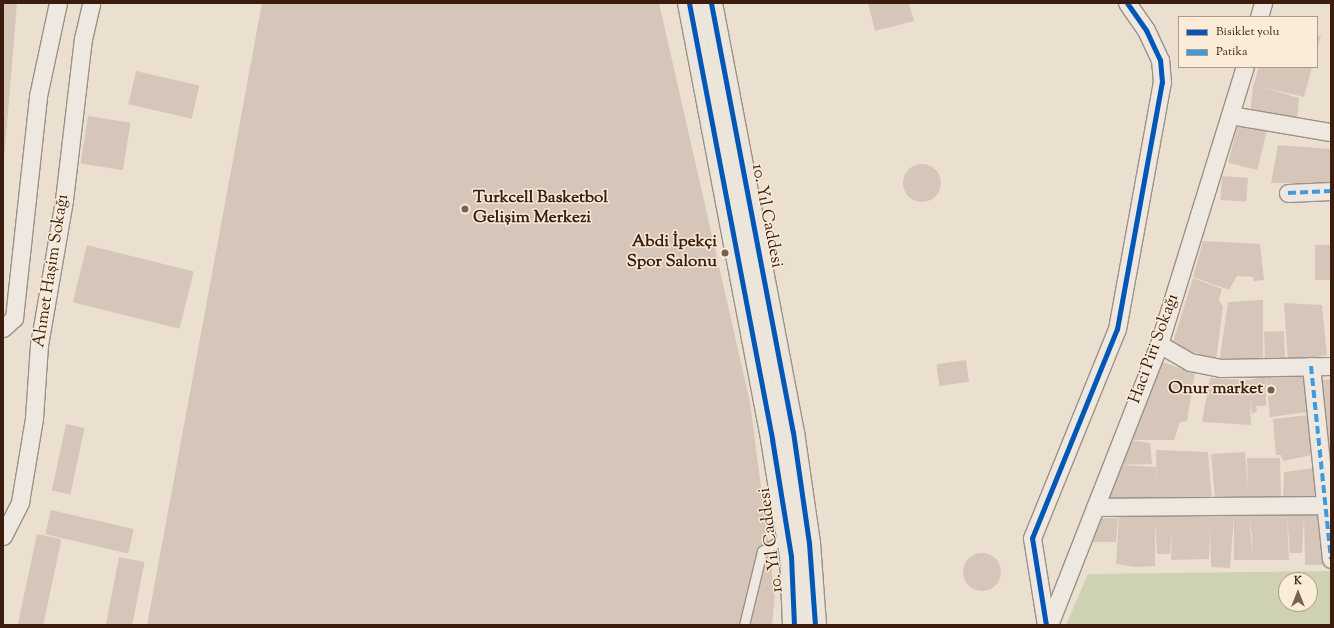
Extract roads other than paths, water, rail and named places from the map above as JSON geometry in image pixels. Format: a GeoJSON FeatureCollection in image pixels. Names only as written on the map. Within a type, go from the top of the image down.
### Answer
{"type":"FeatureCollection","features":[{"type":"Feature","properties":{"kind":"main road","name":"10. Yıl Caddesi"},"geometry":{"type":"LineString","coordinates":[[688,3],[726,193],[788,536],[794,625]]}},
{"type":"Feature","properties":{"kind":"main road","name":"10. Yıl Caddesi"},"geometry":{"type":"LineString","coordinates":[[710,3],[793,432],[809,543],[815,625]]}},
{"type":"Feature","properties":{"kind":"street"},"geometry":{"type":"LineString","coordinates":[[3,328],[14,318],[38,96],[58,3]]}},
{"type":"Feature","properties":{"kind":"street","name":"Ahmet Haşim Sokağı"},"geometry":{"type":"LineString","coordinates":[[3,536],[21,494],[34,418],[39,345],[64,200],[83,39],[91,3]]}},
{"type":"Feature","properties":{"kind":"street"},"geometry":{"type":"LineString","coordinates":[[1046,625],[1032,538],[1117,329],[1162,82],[1160,60],[1146,30],[1127,3]]}},
{"type":"Feature","properties":{"kind":"street"},"geometry":{"type":"LineString","coordinates":[[1259,16],[1264,3]]}},
{"type":"Feature","properties":{"kind":"street","name":"Haci Piri Sokağı"},"geometry":{"type":"LineString","coordinates":[[1049,625],[1159,344],[1245,68]]}},
{"type":"Feature","properties":{"kind":"street"},"geometry":{"type":"LineString","coordinates":[[1230,115],[1331,132]]}},
{"type":"Feature","properties":{"kind":"street"},"geometry":{"type":"LineString","coordinates":[[1288,193],[1331,191]]}},
{"type":"Feature","properties":{"kind":"street"},"geometry":{"type":"LineString","coordinates":[[1159,344],[1190,362],[1221,368],[1331,366]]}},
{"type":"Feature","properties":{"kind":"street"},"geometry":{"type":"LineString","coordinates":[[1311,366],[1331,559]]}},
{"type":"Feature","properties":{"kind":"street"},"geometry":{"type":"LineString","coordinates":[[1095,507],[1326,505]]}},
{"type":"Feature","properties":{"kind":"lane"},"geometry":{"type":"LineString","coordinates":[[744,625],[762,551],[788,536]]}},
{"type":"Feature","properties":{"kind":"place","name":"Turkcell Basketbol Gelişim Merkezi"},"geometry":{"type":"Point","coordinates":[465,209]}},
{"type":"Feature","properties":{"kind":"place","name":"Abdi İpekçi Spor Salonu"},"geometry":{"type":"Point","coordinates":[725,253]}},
{"type":"Feature","properties":{"kind":"place","name":"Onur market"},"geometry":{"type":"Point","coordinates":[1271,390]}}]}
